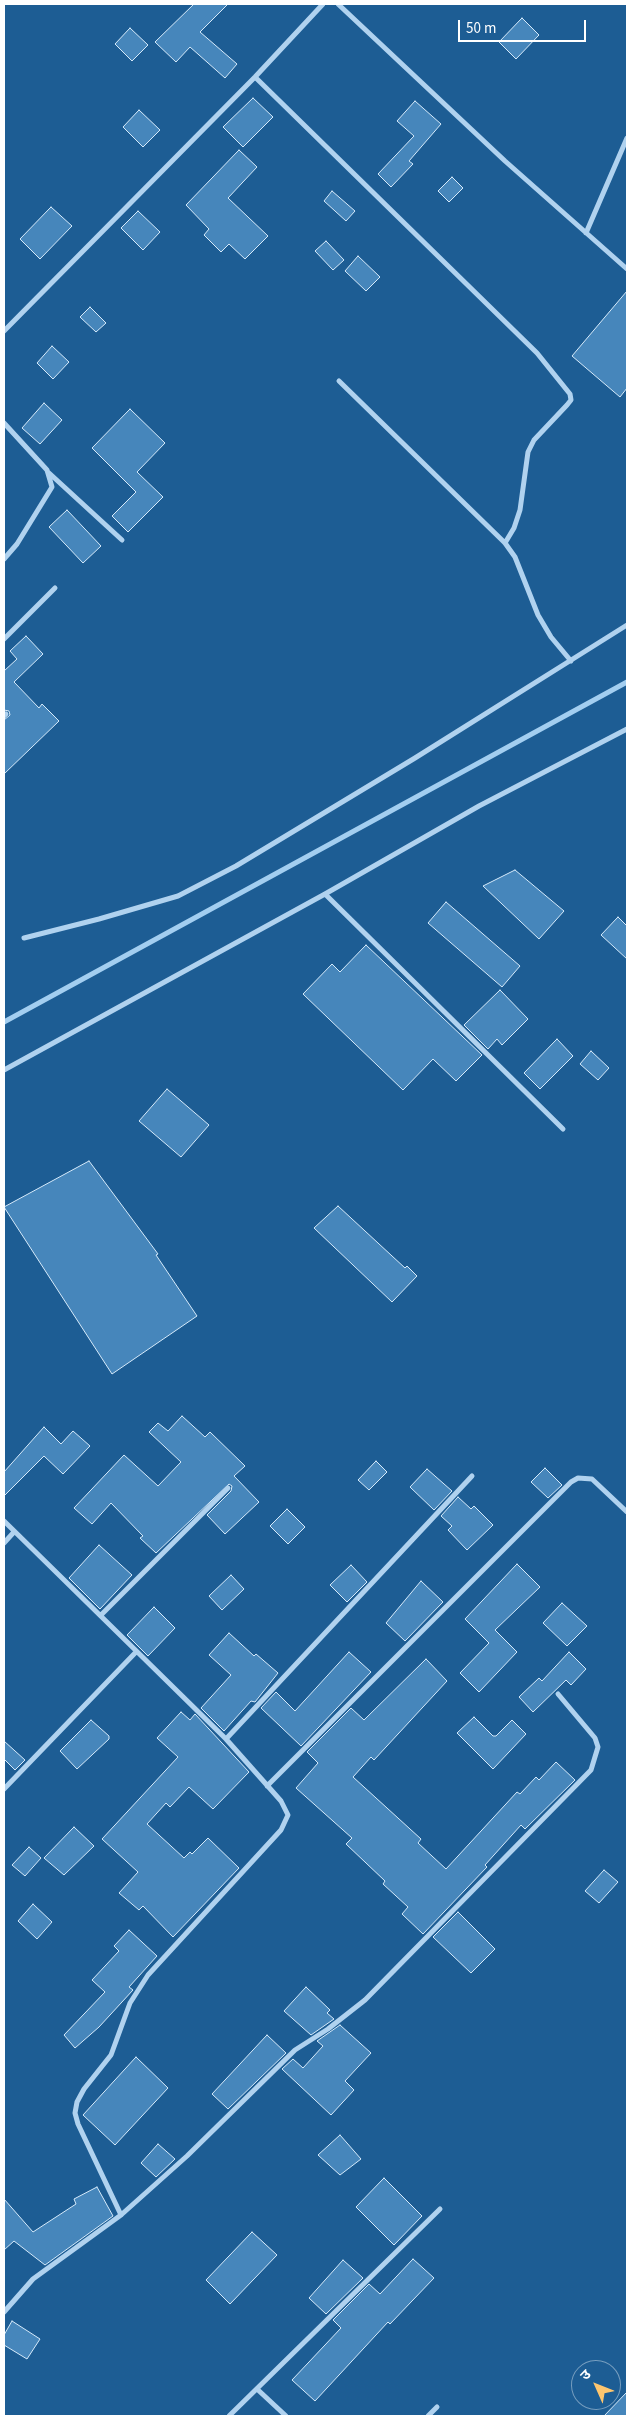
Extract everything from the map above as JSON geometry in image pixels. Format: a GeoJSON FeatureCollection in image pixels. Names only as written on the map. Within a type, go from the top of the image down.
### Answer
{"type":"FeatureCollection","features":[{"type":"Feature","properties":{"kind":"street"},"geometry":{"type":"LineString","coordinates":[[4,331],[255,77],[323,4]]}},
{"type":"Feature","properties":{"kind":"street"},"geometry":{"type":"LineString","coordinates":[[338,4],[505,161],[627,269]]}},
{"type":"Feature","properties":{"kind":"street"},"geometry":{"type":"LineString","coordinates":[[255,77],[537,353],[570,394],[571,400],[534,440],[528,452],[520,510],[514,528],[505,543]]}},
{"type":"Feature","properties":{"kind":"street"},"geometry":{"type":"LineString","coordinates":[[586,233],[627,138]]}},
{"type":"Feature","properties":{"kind":"street"},"geometry":{"type":"LineString","coordinates":[[339,381],[505,543],[515,557],[538,615],[570,661]]}},
{"type":"Feature","properties":{"kind":"street"},"geometry":{"type":"LineString","coordinates":[[4,423],[47,470],[122,540]]}},
{"type":"Feature","properties":{"kind":"street"},"geometry":{"type":"LineString","coordinates":[[4,559],[17,544],[52,487],[47,470]]}},
{"type":"Feature","properties":{"kind":"street"},"geometry":{"type":"LineString","coordinates":[[4,639],[55,588]]}},
{"type":"Feature","properties":{"kind":"street"},"geometry":{"type":"LineString","coordinates":[[24,938],[178,896],[236,866],[415,758],[627,625]]}},
{"type":"Feature","properties":{"kind":"street"},"geometry":{"type":"LineString","coordinates":[[4,1070],[326,894],[479,806],[627,729]]}},
{"type":"Feature","properties":{"kind":"street"},"geometry":{"type":"LineString","coordinates":[[326,894],[563,1129]]}},
{"type":"Feature","properties":{"kind":"street"},"geometry":{"type":"LineString","coordinates":[[226,1739],[472,1476]]}},
{"type":"Feature","properties":{"kind":"street"},"geometry":{"type":"LineString","coordinates":[[267,1786],[571,1482],[578,1478],[592,1479],[627,1512]]}},
{"type":"Feature","properties":{"kind":"street"},"geometry":{"type":"LineString","coordinates":[[101,1615],[228,1488]]}},
{"type":"Feature","properties":{"kind":"street"},"geometry":{"type":"LineString","coordinates":[[4,1522],[226,1739],[286,1808],[288,1815],[284,1826],[148,1975],[130,2003],[111,2055],[77,2102],[75,2113],[78,2124],[121,2215]]}},
{"type":"Feature","properties":{"kind":"street"},"geometry":{"type":"LineString","coordinates":[[4,1543],[14,1532]]}},
{"type":"Feature","properties":{"kind":"street"},"geometry":{"type":"LineString","coordinates":[[4,1789],[136,1652]]}},
{"type":"Feature","properties":{"kind":"street"},"geometry":{"type":"LineString","coordinates":[[4,2312],[33,2279],[121,2215],[187,2156],[287,2057],[365,2000],[591,1770],[598,1747],[595,1738],[558,1694]]}},
{"type":"Feature","properties":{"kind":"street"},"geometry":{"type":"LineString","coordinates":[[228,2416],[258,2389],[440,2210]]}},
{"type":"Feature","properties":{"kind":"street"},"geometry":{"type":"LineString","coordinates":[[258,2389],[286,2416]]}},
{"type":"Feature","properties":{"kind":"street"},"geometry":{"type":"LineString","coordinates":[[428,2416],[437,2407]]}},
{"type":"Feature","properties":{"kind":"building"},"geometry":{"type":"Polygon","coordinates":[[[194,4],[228,4],[200,32],[237,64],[225,78],[190,47],[176,62],[155,42],[194,4]]]}},
{"type":"Feature","properties":{"kind":"building"},"geometry":{"type":"Polygon","coordinates":[[[522,18],[539,35],[516,59],[499,42],[522,18]]]}},
{"type":"Feature","properties":{"kind":"building"},"geometry":{"type":"Polygon","coordinates":[[[130,28],[148,45],[132,61],[115,44],[130,28]]]}},
{"type":"Feature","properties":{"kind":"building"},"geometry":{"type":"Polygon","coordinates":[[[253,98],[273,117],[243,147],[223,127],[253,98]]]}},
{"type":"Feature","properties":{"kind":"building"},"geometry":{"type":"Polygon","coordinates":[[[415,101],[441,124],[409,161],[413,164],[391,187],[378,174],[414,136],[397,121],[415,101]]]}},
{"type":"Feature","properties":{"kind":"building"},"geometry":{"type":"Polygon","coordinates":[[[139,110],[160,130],[143,147],[123,127],[139,110]]]}},
{"type":"Feature","properties":{"kind":"building"},"geometry":{"type":"Polygon","coordinates":[[[239,150],[257,167],[228,198],[268,236],[245,259],[229,244],[221,252],[204,235],[209,229],[186,205],[239,150]]]}},
{"type":"Feature","properties":{"kind":"building"},"geometry":{"type":"Polygon","coordinates":[[[452,177],[463,188],[449,202],[438,191],[452,177]]]}},
{"type":"Feature","properties":{"kind":"building"},"geometry":{"type":"Polygon","coordinates":[[[332,191],[355,211],[346,221],[324,201],[332,191]]]}},
{"type":"Feature","properties":{"kind":"building"},"geometry":{"type":"Polygon","coordinates":[[[51,207],[72,226],[40,259],[20,239],[51,207]]]}},
{"type":"Feature","properties":{"kind":"building"},"geometry":{"type":"Polygon","coordinates":[[[138,211],[160,232],[143,250],[121,228],[138,211]]]}},
{"type":"Feature","properties":{"kind":"building"},"geometry":{"type":"Polygon","coordinates":[[[326,241],[344,260],[333,270],[315,251],[326,241]]]}},
{"type":"Feature","properties":{"kind":"building"},"geometry":{"type":"Polygon","coordinates":[[[358,256],[380,277],[366,291],[345,271],[358,256]]]}},
{"type":"Feature","properties":{"kind":"building"},"geometry":{"type":"Polygon","coordinates":[[[627,291],[627,388],[620,397],[572,356],[627,291]]]}},
{"type":"Feature","properties":{"kind":"building"},"geometry":{"type":"Polygon","coordinates":[[[90,307],[106,323],[96,332],[80,317],[90,307]]]}},
{"type":"Feature","properties":{"kind":"building"},"geometry":{"type":"Polygon","coordinates":[[[52,346],[69,362],[53,379],[37,363],[52,346]]]}},
{"type":"Feature","properties":{"kind":"building"},"geometry":{"type":"Polygon","coordinates":[[[44,403],[62,420],[40,444],[22,428],[44,403]]]}},
{"type":"Feature","properties":{"kind":"building"},"geometry":{"type":"Polygon","coordinates":[[[130,409],[165,443],[137,472],[163,497],[128,532],[112,516],[136,492],[92,448],[130,409]]]}},
{"type":"Feature","properties":{"kind":"building"},"geometry":{"type":"Polygon","coordinates":[[[67,510],[101,546],[83,563],[49,527],[67,510]]]}},
{"type":"Feature","properties":{"kind":"building"},"geometry":{"type":"Polygon","coordinates":[[[26,636],[43,654],[14,682],[39,708],[42,704],[59,721],[4,774],[4,720],[10,715],[9,711],[4,710],[4,671],[17,659],[10,651],[26,636]]]}},
{"type":"Feature","properties":{"kind":"building"},"geometry":{"type":"Polygon","coordinates":[[[515,870],[564,911],[539,939],[483,886],[515,870]]]}},
{"type":"Feature","properties":{"kind":"building"},"geometry":{"type":"Polygon","coordinates":[[[446,902],[520,966],[502,987],[428,923],[446,902]]]}},
{"type":"Feature","properties":{"kind":"building"},"geometry":{"type":"Polygon","coordinates":[[[618,917],[627,926],[627,959],[601,935],[618,917]]]}},
{"type":"Feature","properties":{"kind":"building"},"geometry":{"type":"Polygon","coordinates":[[[366,945],[482,1055],[456,1081],[433,1059],[403,1090],[303,994],[332,964],[340,972],[366,945]]]}},
{"type":"Feature","properties":{"kind":"building"},"geometry":{"type":"Polygon","coordinates":[[[500,990],[528,1019],[502,1045],[497,1039],[488,1049],[464,1025],[500,990]]]}},
{"type":"Feature","properties":{"kind":"building"},"geometry":{"type":"Polygon","coordinates":[[[557,1039],[573,1056],[540,1089],[524,1073],[557,1039]]]}},
{"type":"Feature","properties":{"kind":"building"},"geometry":{"type":"Polygon","coordinates":[[[591,1051],[609,1068],[598,1080],[580,1064],[591,1051]]]}},
{"type":"Feature","properties":{"kind":"building"},"geometry":{"type":"Polygon","coordinates":[[[167,1089],[209,1125],[181,1157],[139,1121],[167,1089]]]}},
{"type":"Feature","properties":{"kind":"building"},"geometry":{"type":"Polygon","coordinates":[[[89,1161],[158,1254],[156,1255],[197,1316],[112,1374],[4,1207],[89,1161]]]}},
{"type":"Feature","properties":{"kind":"building"},"geometry":{"type":"Polygon","coordinates":[[[338,1206],[405,1268],[407,1266],[417,1276],[392,1302],[314,1228],[338,1206]]]}},
{"type":"Feature","properties":{"kind":"building"},"geometry":{"type":"Polygon","coordinates":[[[182,1416],[205,1437],[210,1432],[245,1466],[234,1476],[259,1502],[225,1534],[207,1515],[231,1491],[232,1486],[229,1484],[156,1553],[140,1538],[143,1536],[111,1503],[92,1524],[74,1508],[124,1455],[158,1486],[181,1462],[149,1432],[158,1423],[168,1431],[182,1416]]]}},
{"type":"Feature","properties":{"kind":"building"},"geometry":{"type":"Polygon","coordinates":[[[44,1427],[61,1444],[73,1431],[90,1446],[63,1474],[44,1456],[4,1496],[4,1472],[44,1427]]]}},
{"type":"Feature","properties":{"kind":"building"},"geometry":{"type":"Polygon","coordinates":[[[376,1461],[387,1472],[369,1490],[358,1480],[376,1461]]]}},
{"type":"Feature","properties":{"kind":"building"},"geometry":{"type":"Polygon","coordinates":[[[545,1468],[562,1485],[548,1498],[531,1482],[545,1468]]]}},
{"type":"Feature","properties":{"kind":"building"},"geometry":{"type":"Polygon","coordinates":[[[427,1469],[452,1491],[434,1510],[410,1487],[427,1469]]]}},
{"type":"Feature","properties":{"kind":"building"},"geometry":{"type":"Polygon","coordinates":[[[458,1497],[471,1509],[474,1506],[493,1525],[467,1550],[448,1530],[452,1526],[441,1516],[458,1497]]]}},
{"type":"Feature","properties":{"kind":"building"},"geometry":{"type":"Polygon","coordinates":[[[287,1509],[305,1527],[288,1544],[270,1526],[287,1509]]]}},
{"type":"Feature","properties":{"kind":"building"},"geometry":{"type":"Polygon","coordinates":[[[99,1545],[132,1575],[100,1609],[69,1578],[99,1545]]]}},
{"type":"Feature","properties":{"kind":"building"},"geometry":{"type":"Polygon","coordinates":[[[517,1564],[540,1587],[495,1630],[517,1652],[479,1692],[460,1673],[489,1643],[465,1619],[517,1564]]]}},
{"type":"Feature","properties":{"kind":"building"},"geometry":{"type":"Polygon","coordinates":[[[351,1565],[367,1582],[347,1602],[330,1585],[351,1565]]]}},
{"type":"Feature","properties":{"kind":"building"},"geometry":{"type":"Polygon","coordinates":[[[231,1575],[244,1589],[222,1610],[209,1596],[231,1575]]]}},
{"type":"Feature","properties":{"kind":"building"},"geometry":{"type":"Polygon","coordinates":[[[421,1581],[443,1602],[405,1641],[386,1623],[421,1581]]]}},
{"type":"Feature","properties":{"kind":"building"},"geometry":{"type":"Polygon","coordinates":[[[562,1603],[587,1626],[567,1646],[543,1623],[562,1603]]]}},
{"type":"Feature","properties":{"kind":"building"},"geometry":{"type":"Polygon","coordinates":[[[154,1607],[175,1628],[148,1656],[127,1635],[154,1607]]]}},
{"type":"Feature","properties":{"kind":"building"},"geometry":{"type":"Polygon","coordinates":[[[229,1633],[254,1656],[256,1654],[278,1673],[255,1702],[251,1701],[224,1731],[201,1708],[231,1675],[209,1655],[229,1633]]]}},
{"type":"Feature","properties":{"kind":"building"},"geometry":{"type":"Polygon","coordinates":[[[349,1652],[371,1672],[301,1746],[261,1708],[276,1692],[295,1711],[349,1652]]]}},
{"type":"Feature","properties":{"kind":"building"},"geometry":{"type":"Polygon","coordinates":[[[569,1652],[586,1669],[571,1685],[566,1680],[533,1712],[519,1697],[539,1678],[542,1681],[569,1652]]]}},
{"type":"Feature","properties":{"kind":"building"},"geometry":{"type":"Polygon","coordinates":[[[426,1659],[447,1681],[374,1760],[371,1757],[353,1777],[421,1839],[418,1843],[446,1869],[517,1792],[520,1794],[536,1777],[539,1780],[556,1762],[575,1780],[525,1829],[521,1825],[485,1865],[487,1867],[423,1934],[402,1914],[408,1907],[383,1884],[385,1881],[346,1844],[352,1838],[296,1788],[318,1763],[307,1752],[351,1708],[364,1720],[426,1659]]]}},
{"type":"Feature","properties":{"kind":"building"},"geometry":{"type":"Polygon","coordinates":[[[181,1712],[190,1720],[195,1714],[249,1772],[213,1809],[189,1787],[170,1807],[166,1803],[147,1824],[184,1858],[190,1852],[192,1854],[208,1838],[239,1868],[173,1937],[143,1906],[139,1910],[119,1893],[138,1872],[102,1839],[178,1757],[157,1738],[181,1712]]]}},
{"type":"Feature","properties":{"kind":"building"},"geometry":{"type":"Polygon","coordinates":[[[474,1717],[493,1736],[496,1736],[512,1720],[526,1734],[493,1769],[457,1733],[474,1717]]]}},
{"type":"Feature","properties":{"kind":"building"},"geometry":{"type":"Polygon","coordinates":[[[91,1720],[109,1736],[109,1739],[77,1769],[60,1751],[91,1720]]]}},
{"type":"Feature","properties":{"kind":"building"},"geometry":{"type":"Polygon","coordinates":[[[4,1741],[25,1760],[15,1770],[4,1759],[4,1741]]]}},
{"type":"Feature","properties":{"kind":"building"},"geometry":{"type":"Polygon","coordinates":[[[74,1827],[94,1846],[64,1875],[44,1858],[74,1827]]]}},
{"type":"Feature","properties":{"kind":"building"},"geometry":{"type":"Polygon","coordinates":[[[29,1847],[41,1858],[25,1876],[12,1865],[29,1847]]]}},
{"type":"Feature","properties":{"kind":"building"},"geometry":{"type":"Polygon","coordinates":[[[604,1870],[618,1882],[599,1903],[585,1891],[604,1870]]]}},
{"type":"Feature","properties":{"kind":"building"},"geometry":{"type":"Polygon","coordinates":[[[33,1904],[52,1922],[37,1939],[18,1921],[33,1904]]]}},
{"type":"Feature","properties":{"kind":"building"},"geometry":{"type":"Polygon","coordinates":[[[458,1912],[495,1949],[471,1973],[433,1937],[458,1912]]]}},
{"type":"Feature","properties":{"kind":"building"},"geometry":{"type":"Polygon","coordinates":[[[129,1930],[157,1956],[129,1987],[133,1990],[99,2027],[75,2048],[64,2035],[105,1992],[92,1980],[119,1951],[114,1946],[129,1930]]]}},
{"type":"Feature","properties":{"kind":"building"},"geometry":{"type":"Polygon","coordinates":[[[306,1987],[330,2010],[327,2013],[334,2019],[311,2035],[284,2011],[306,1987]]]}},
{"type":"Feature","properties":{"kind":"building"},"geometry":{"type":"Polygon","coordinates":[[[340,2025],[371,2053],[345,2081],[354,2090],[331,2115],[282,2069],[293,2059],[303,2068],[323,2046],[317,2041],[340,2025]]]}},
{"type":"Feature","properties":{"kind":"building"},"geometry":{"type":"Polygon","coordinates":[[[267,2035],[286,2053],[228,2109],[212,2094],[267,2035]]]}},
{"type":"Feature","properties":{"kind":"building"},"geometry":{"type":"Polygon","coordinates":[[[136,2057],[168,2088],[115,2145],[83,2115],[136,2057]]]}},
{"type":"Feature","properties":{"kind":"building"},"geometry":{"type":"Polygon","coordinates":[[[340,2135],[361,2159],[340,2175],[318,2155],[340,2135]]]}},
{"type":"Feature","properties":{"kind":"building"},"geometry":{"type":"Polygon","coordinates":[[[158,2144],[175,2159],[156,2177],[141,2163],[158,2144]]]}},
{"type":"Feature","properties":{"kind":"building"},"geometry":{"type":"Polygon","coordinates":[[[384,2178],[422,2216],[394,2245],[356,2207],[384,2178]]]}},
{"type":"Feature","properties":{"kind":"building"},"geometry":{"type":"Polygon","coordinates":[[[97,2187],[113,2216],[45,2265],[14,2241],[4,2250],[4,2199],[33,2232],[76,2204],[74,2199],[97,2187]]]}},
{"type":"Feature","properties":{"kind":"building"},"geometry":{"type":"Polygon","coordinates":[[[252,2232],[277,2255],[230,2304],[206,2280],[252,2232]]]}},
{"type":"Feature","properties":{"kind":"building"},"geometry":{"type":"Polygon","coordinates":[[[413,2259],[434,2278],[390,2324],[388,2322],[315,2401],[292,2380],[341,2328],[333,2320],[369,2284],[380,2294],[413,2259]]]}},
{"type":"Feature","properties":{"kind":"building"},"geometry":{"type":"Polygon","coordinates":[[[343,2260],[363,2278],[326,2314],[309,2298],[343,2260]]]}},
{"type":"Feature","properties":{"kind":"building"},"geometry":{"type":"Polygon","coordinates":[[[12,2321],[40,2339],[27,2359],[4,2345],[4,2335],[12,2321]]]}},
{"type":"Feature","properties":{"kind":"building"},"geometry":{"type":"Polygon","coordinates":[[[627,2392],[627,2416],[604,2416],[610,2410],[621,2410],[621,2398],[627,2392]]]}},
{"type":"Feature","properties":{"kind":"waterway"},"geometry":{"type":"LineString","coordinates":[[4,1022],[627,682]]}}]}
